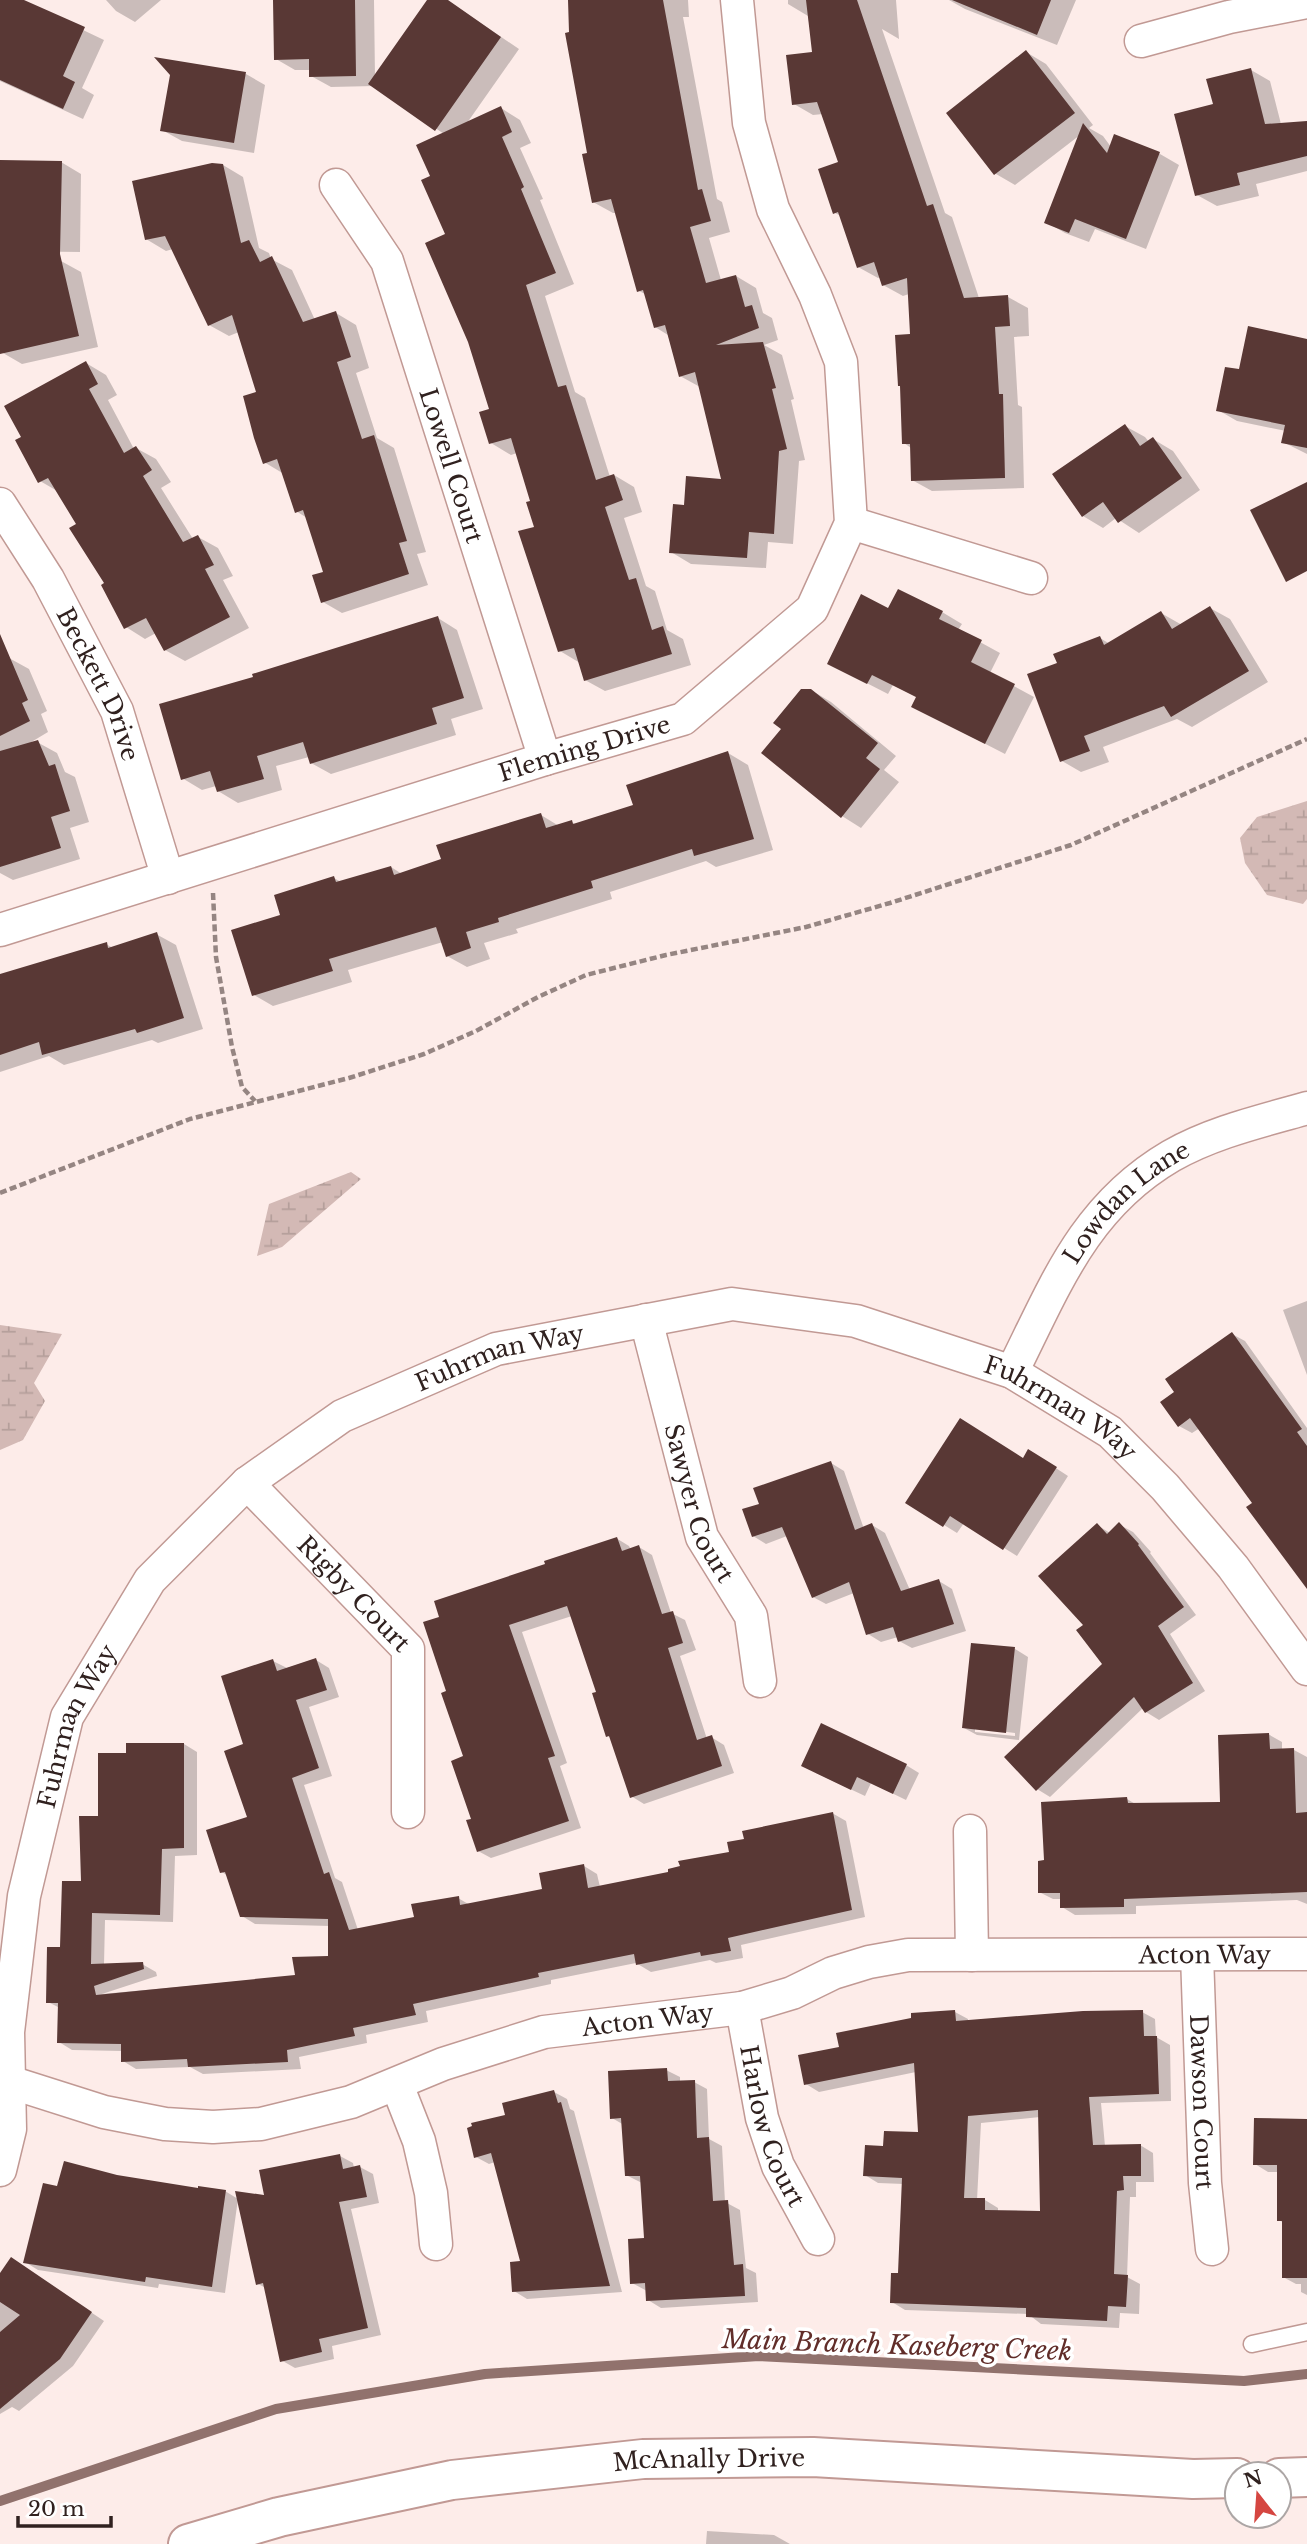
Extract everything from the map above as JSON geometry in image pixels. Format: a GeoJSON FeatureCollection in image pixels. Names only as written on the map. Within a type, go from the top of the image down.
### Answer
{"type":"FeatureCollection","features":[{"type":"Feature","properties":{"kind":"street","name":"Fleming Drive"},"geometry":{"type":"LineString","coordinates":[[0,930],[545,759],[683,719],[812,609],[851,523],[841,362],[816,295],[770,197],[750,123],[737,0]]}},
{"type":"Feature","properties":{"kind":"street"},"geometry":{"type":"LineString","coordinates":[[1141,41],[1229,17],[1307,2]]}},
{"type":"Feature","properties":{"kind":"street","name":"Lowell Court"},"geometry":{"type":"LineString","coordinates":[[336,185],[387,261],[545,759]]}},
{"type":"Feature","properties":{"kind":"street","name":"Beckett Drive"},"geometry":{"type":"LineString","coordinates":[[0,504],[48,579],[117,711],[168,878]]}},
{"type":"Feature","properties":{"kind":"street"},"geometry":{"type":"LineString","coordinates":[[851,523],[1031,578]]}},
{"type":"Feature","properties":{"kind":"street","name":"Lowdan Lane"},"geometry":{"type":"LineString","coordinates":[[1012,1372],[1069,1259],[1089,1228],[1113,1199],[1173,1155],[1236,1129],[1307,1108]]}},
{"type":"Feature","properties":{"kind":"street","name":"Fuhrman Way"},"geometry":{"type":"LineString","coordinates":[[0,2170],[10,2129],[4,2080],[24,1896],[67,1717],[150,1580],[247,1483],[342,1416],[496,1349],[732,1304],[856,1321],[1012,1372],[1110,1432],[1166,1487],[1233,1567],[1307,1669]]}},
{"type":"Feature","properties":{"kind":"street","name":"Sawyer Court"},"geometry":{"type":"LineString","coordinates":[[646,1320],[702,1537],[751,1616],[760,1681]]}},
{"type":"Feature","properties":{"kind":"street","name":"Rigby Court"},"geometry":{"type":"LineString","coordinates":[[247,1483],[408,1649],[408,1812]]}},
{"type":"Feature","properties":{"kind":"street"},"geometry":{"type":"LineString","coordinates":[[970,1831],[972,1955]]}},
{"type":"Feature","properties":{"kind":"street","name":"Acton Way"},"geometry":{"type":"LineString","coordinates":[[4,2080],[104,2112],[164,2124],[213,2127],[261,2124],[351,2102],[443,2064],[544,2032],[742,2008],[792,1993],[833,1973],[869,1962],[908,1955],[1307,1954]]}},
{"type":"Feature","properties":{"kind":"street","name":"Dawson Court"},"geometry":{"type":"LineString","coordinates":[[1197,1955],[1205,2183],[1212,2249]]}},
{"type":"Feature","properties":{"kind":"street","name":"Harlow Court"},"geometry":{"type":"LineString","coordinates":[[742,2008],[762,2118],[778,2166],[818,2239]]}},
{"type":"Feature","properties":{"kind":"street"},"geometry":{"type":"LineString","coordinates":[[397,2085],[419,2141],[431,2193],[436,2244]]}},
{"type":"Feature","properties":{"kind":"street","name":"McAnally Drive"},"geometry":{"type":"LineString","coordinates":[[188,2544],[279,2517],[452,2480],[643,2459],[813,2457],[1223,2479]]}},
{"type":"Feature","properties":{"kind":"lane"},"geometry":{"type":"LineString","coordinates":[[1252,2344],[1307,2332]]}},
{"type":"Feature","properties":{"kind":"path"},"geometry":{"type":"LineString","coordinates":[[0,1193],[190,1118],[349,1078],[424,1054],[476,1031],[538,997],[586,975],[666,955],[806,927],[1071,845],[1307,739]]}},
{"type":"Feature","properties":{"kind":"path"},"geometry":{"type":"LineString","coordinates":[[205,867],[215,898],[216,957],[232,1047],[242,1087],[255,1101]]}},
{"type":"Feature","properties":{"kind":"green space"},"geometry":{"type":"Polygon","coordinates":[[[1307,801],[1307,899],[1303,904],[1267,895],[1245,863],[1240,838],[1257,817],[1307,801]]]}},
{"type":"Feature","properties":{"kind":"green space"},"geometry":{"type":"Polygon","coordinates":[[[351,1172],[361,1179],[282,1247],[257,1256],[269,1204],[351,1172]]]}},
{"type":"Feature","properties":{"kind":"green space"},"geometry":{"type":"Polygon","coordinates":[[[0,1325],[62,1334],[34,1383],[45,1401],[23,1440],[0,1450],[0,1325]]]}},
{"type":"Feature","properties":{"kind":"building"},"geometry":{"type":"Polygon","coordinates":[[[0,0],[24,0],[85,27],[63,76],[75,82],[63,109],[0,80],[0,0]]]}},
{"type":"Feature","properties":{"kind":"building"},"geometry":{"type":"Polygon","coordinates":[[[273,0],[355,0],[356,76],[309,77],[309,59],[274,60],[273,0]]]}},
{"type":"Feature","properties":{"kind":"building"},"geometry":{"type":"Polygon","coordinates":[[[427,0],[448,0],[501,37],[435,131],[368,84],[427,0]]]}},
{"type":"Feature","properties":{"kind":"building"},"geometry":{"type":"Polygon","coordinates":[[[568,0],[663,0],[698,190],[702,189],[711,221],[690,227],[706,283],[736,275],[745,307],[752,305],[759,328],[716,345],[763,342],[776,388],[772,389],[787,449],[779,451],[774,534],[749,532],[747,558],[669,553],[673,504],[684,505],[686,476],[721,479],[695,372],[679,377],[665,325],[654,328],[643,290],[637,292],[611,199],[592,203],[582,154],[587,153],[565,33],[569,32],[568,0]]]}},
{"type":"Feature","properties":{"kind":"building"},"geometry":{"type":"Polygon","coordinates":[[[806,0],[857,0],[927,206],[933,204],[964,298],[1008,295],[1010,326],[995,327],[999,394],[1003,394],[1005,478],[911,481],[910,444],[902,444],[895,335],[910,334],[907,278],[882,286],[874,262],[857,268],[838,212],[833,214],[818,169],[838,162],[817,102],[792,105],[786,55],[812,52],[806,0]]]}},
{"type":"Feature","properties":{"kind":"building"},"geometry":{"type":"Polygon","coordinates":[[[952,0],[1051,0],[1037,35],[952,0]]]}},
{"type":"Feature","properties":{"kind":"building"},"geometry":{"type":"Polygon","coordinates":[[[1026,50],[1075,113],[994,175],[946,113],[1026,50]]]}},
{"type":"Feature","properties":{"kind":"building"},"geometry":{"type":"Polygon","coordinates":[[[154,57],[246,72],[234,143],[160,131],[170,75],[154,57]]]}},
{"type":"Feature","properties":{"kind":"building"},"geometry":{"type":"Polygon","coordinates":[[[1251,68],[1265,124],[1307,121],[1307,156],[1237,173],[1240,185],[1195,196],[1174,114],[1213,104],[1206,79],[1251,68]]]}},
{"type":"Feature","properties":{"kind":"building"},"geometry":{"type":"Polygon","coordinates":[[[501,106],[512,132],[502,137],[556,273],[526,285],[558,387],[566,385],[596,480],[614,474],[623,500],[605,507],[629,580],[636,578],[652,630],[663,626],[672,654],[584,681],[574,648],[558,652],[518,531],[534,527],[526,502],[530,501],[511,438],[489,444],[479,412],[489,409],[468,342],[425,243],[445,234],[421,180],[430,176],[416,145],[501,106]]]}},
{"type":"Feature","properties":{"kind":"building"},"geometry":{"type":"Polygon","coordinates":[[[1083,123],[1107,153],[1114,134],[1160,152],[1126,239],[1075,219],[1069,233],[1044,223],[1083,123]]]}},
{"type":"Feature","properties":{"kind":"building"},"geometry":{"type":"Polygon","coordinates":[[[0,160],[62,161],[60,254],[79,336],[0,354],[0,160]]]}},
{"type":"Feature","properties":{"kind":"building"},"geometry":{"type":"Polygon","coordinates":[[[212,163],[223,164],[241,243],[249,240],[260,262],[272,256],[303,322],[336,311],[351,357],[337,362],[362,439],[374,435],[407,541],[399,543],[409,574],[321,603],[312,575],[323,572],[303,510],[295,513],[277,459],[263,464],[254,438],[243,396],[256,392],[232,315],[208,326],[165,236],[145,240],[132,181],[212,163]]]}},
{"type":"Feature","properties":{"kind":"building"},"geometry":{"type":"Polygon","coordinates":[[[1248,326],[1307,339],[1307,448],[1281,443],[1285,425],[1216,411],[1225,367],[1239,369],[1248,326]]]}},
{"type":"Feature","properties":{"kind":"building"},"geometry":{"type":"Polygon","coordinates":[[[86,361],[98,384],[89,389],[124,453],[136,446],[152,470],[143,476],[183,542],[198,535],[214,565],[205,569],[230,617],[164,651],[146,618],[124,629],[101,585],[104,583],[69,528],[76,524],[48,478],[38,483],[15,440],[21,437],[4,406],[86,361]]]}},
{"type":"Feature","properties":{"kind":"building"},"geometry":{"type":"Polygon","coordinates":[[[1125,424],[1140,446],[1153,437],[1182,478],[1118,523],[1103,502],[1082,517],[1052,474],[1125,424]]]}},
{"type":"Feature","properties":{"kind":"building"},"geometry":{"type":"Polygon","coordinates":[[[1307,482],[1307,571],[1286,582],[1250,510],[1307,482]]]}},
{"type":"Feature","properties":{"kind":"building"},"geometry":{"type":"Polygon","coordinates":[[[898,589],[943,611],[939,619],[982,640],[971,662],[1015,684],[985,744],[911,707],[916,697],[872,675],[867,684],[827,664],[861,594],[888,608],[898,589]]]}},
{"type":"Feature","properties":{"kind":"building"},"geometry":{"type":"Polygon","coordinates":[[[1210,606],[1249,671],[1171,717],[1164,706],[1084,736],[1090,751],[1060,762],[1027,674],[1057,663],[1053,654],[1100,636],[1104,645],[1161,611],[1172,629],[1210,606]]]}},
{"type":"Feature","properties":{"kind":"building"},"geometry":{"type":"Polygon","coordinates":[[[438,616],[464,698],[432,708],[437,724],[310,764],[303,742],[257,756],[264,779],[217,792],[210,771],[181,780],[159,704],[253,677],[252,674],[438,616]]]}},
{"type":"Feature","properties":{"kind":"building"},"geometry":{"type":"Polygon","coordinates":[[[0,634],[28,700],[22,703],[30,721],[0,736],[0,634]]]}},
{"type":"Feature","properties":{"kind":"building"},"geometry":{"type":"Polygon","coordinates":[[[801,689],[811,689],[878,743],[866,758],[880,769],[841,818],[761,753],[781,729],[773,723],[801,689]]]}},
{"type":"Feature","properties":{"kind":"building"},"geometry":{"type":"Polygon","coordinates":[[[38,740],[49,766],[55,764],[70,811],[51,817],[61,848],[0,867],[0,751],[38,740]]]}},
{"type":"Feature","properties":{"kind":"building"},"geometry":{"type":"Polygon","coordinates":[[[728,751],[754,839],[694,856],[692,849],[591,881],[593,888],[498,918],[499,922],[466,932],[471,948],[446,957],[436,927],[329,959],[333,971],[252,996],[231,930],[280,915],[274,895],[334,876],[336,882],[391,866],[394,875],[441,859],[436,845],[541,813],[546,828],[572,820],[573,824],[633,805],[626,785],[728,751]]]}},
{"type":"Feature","properties":{"kind":"building"},"geometry":{"type":"Polygon","coordinates":[[[157,932],[184,1018],[137,1033],[135,1029],[42,1055],[39,1042],[0,1055],[0,974],[107,942],[108,948],[157,932]]]}},
{"type":"Feature","properties":{"kind":"building"},"geometry":{"type":"Polygon","coordinates":[[[1232,1332],[1302,1429],[1297,1432],[1307,1446],[1307,1589],[1246,1507],[1252,1503],[1190,1418],[1178,1427],[1160,1402],[1174,1392],[1165,1379],[1232,1332]]]}},
{"type":"Feature","properties":{"kind":"building"},"geometry":{"type":"Polygon","coordinates":[[[960,1418],[1023,1458],[1028,1449],[1057,1467],[1003,1550],[950,1516],[943,1527],[905,1503],[960,1418]]]}},
{"type":"Feature","properties":{"kind":"building"},"geometry":{"type":"Polygon","coordinates":[[[831,1461],[855,1530],[872,1523],[901,1591],[939,1579],[954,1624],[898,1642],[893,1627],[866,1635],[849,1582],[812,1598],[782,1527],[752,1537],[742,1509],[759,1504],[753,1488],[831,1461]]]}},
{"type":"Feature","properties":{"kind":"building"},"geometry":{"type":"Polygon","coordinates":[[[1119,1522],[1139,1544],[1184,1607],[1158,1626],[1193,1683],[1145,1713],[1134,1697],[1036,1791],[1004,1757],[1102,1664],[1076,1630],[1083,1625],[1038,1576],[1097,1523],[1107,1534],[1119,1522]]]}},
{"type":"Feature","properties":{"kind":"building"},"geometry":{"type":"Polygon","coordinates":[[[617,1537],[622,1551],[639,1545],[662,1614],[673,1611],[683,1643],[668,1648],[697,1740],[712,1735],[722,1766],[630,1798],[609,1736],[606,1737],[592,1693],[596,1692],[567,1606],[509,1625],[555,1756],[548,1758],[569,1821],[477,1852],[466,1820],[471,1819],[451,1761],[463,1756],[441,1693],[446,1691],[423,1622],[439,1617],[434,1601],[617,1537]]]}},
{"type":"Feature","properties":{"kind":"building"},"geometry":{"type":"Polygon","coordinates":[[[971,1643],[1015,1647],[1006,1733],[962,1728],[971,1643]]]}},
{"type":"Feature","properties":{"kind":"building"},"geometry":{"type":"Polygon","coordinates":[[[316,1658],[327,1690],[296,1700],[319,1768],[292,1778],[324,1874],[329,1872],[349,1930],[414,1917],[411,1904],[459,1896],[460,1905],[542,1889],[539,1873],[584,1864],[588,1888],[668,1872],[668,1869],[680,1866],[678,1861],[729,1852],[727,1842],[744,1839],[742,1831],[833,1812],[852,1910],[728,1938],[731,1951],[701,1956],[700,1952],[636,1965],[634,1954],[538,1973],[539,1977],[413,2004],[416,2015],[353,2028],[355,2036],[287,2050],[288,2062],[188,2067],[187,2059],[121,2062],[121,2044],[57,2043],[58,2003],[46,2003],[47,1947],[60,1947],[62,1881],[81,1881],[79,1816],[98,1816],[98,1753],[126,1753],[126,1743],[184,1743],[184,1848],[162,1849],[160,1915],[92,1913],[91,1964],[143,1962],[144,1969],[94,1986],[96,1995],[295,1975],[292,1957],[328,1956],[328,1919],[240,1917],[225,1872],[220,1873],[206,1830],[247,1817],[224,1751],[243,1744],[221,1676],[273,1659],[277,1671],[316,1658]]]}},
{"type":"Feature","properties":{"kind":"building"},"geometry":{"type":"Polygon","coordinates":[[[821,1723],[907,1764],[893,1794],[857,1777],[851,1790],[801,1766],[821,1723]]]}},
{"type":"Feature","properties":{"kind":"building"},"geometry":{"type":"Polygon","coordinates":[[[1269,1733],[1270,1749],[1294,1748],[1296,1813],[1307,1812],[1307,1892],[1124,1899],[1124,1907],[1060,1908],[1060,1893],[1038,1893],[1038,1861],[1044,1860],[1041,1802],[1127,1797],[1128,1803],[1220,1802],[1218,1735],[1269,1733]]]}},
{"type":"Feature","properties":{"kind":"building"},"geometry":{"type":"Polygon","coordinates":[[[955,2010],[956,2021],[1083,2011],[1143,2010],[1144,2036],[1157,2036],[1159,2094],[1089,2097],[1093,2145],[1141,2144],[1141,2176],[1123,2176],[1124,2190],[1117,2191],[1114,2274],[1128,2275],[1126,2307],[1108,2306],[1107,2321],[1026,2317],[1026,2308],[890,2303],[891,2273],[898,2273],[902,2178],[863,2176],[865,2145],[883,2146],[884,2131],[918,2132],[914,2063],[804,2085],[798,2055],[839,2047],[836,2033],[911,2018],[911,2013],[955,2010]],[[1038,2110],[968,2116],[964,2198],[985,2198],[985,2210],[1040,2211],[1038,2110]]]}},
{"type":"Feature","properties":{"kind":"building"},"geometry":{"type":"Polygon","coordinates":[[[667,2068],[668,2081],[695,2080],[697,2138],[709,2137],[713,2201],[728,2200],[734,2265],[743,2264],[745,2296],[646,2301],[645,2283],[630,2284],[628,2239],[644,2238],[640,2176],[625,2176],[621,2118],[610,2119],[608,2071],[667,2068]]]}},
{"type":"Feature","properties":{"kind":"building"},"geometry":{"type":"Polygon","coordinates":[[[554,2090],[558,2103],[561,2102],[610,2286],[512,2292],[510,2262],[520,2261],[491,2153],[474,2158],[467,2128],[472,2126],[471,2123],[505,2115],[502,2103],[554,2090]]]}},
{"type":"Feature","properties":{"kind":"building"},"geometry":{"type":"Polygon","coordinates":[[[1254,2118],[1307,2119],[1307,2278],[1282,2278],[1282,2221],[1277,2221],[1277,2165],[1253,2165],[1254,2118]]]}},
{"type":"Feature","properties":{"kind":"building"},"geometry":{"type":"Polygon","coordinates":[[[340,2154],[343,2169],[360,2165],[367,2197],[339,2202],[368,2328],[319,2339],[322,2352],[280,2362],[263,2283],[256,2285],[235,2191],[264,2195],[259,2170],[340,2154]]]}},
{"type":"Feature","properties":{"kind":"building"},"geometry":{"type":"Polygon","coordinates":[[[64,2161],[117,2175],[226,2190],[212,2287],[146,2277],[145,2282],[23,2263],[43,2183],[57,2186],[64,2161]]]}},
{"type":"Feature","properties":{"kind":"building"},"geometry":{"type":"Polygon","coordinates":[[[11,2257],[92,2312],[60,2359],[0,2409],[0,2332],[20,2315],[0,2302],[0,2273],[11,2257]]]}},
{"type":"Feature","properties":{"kind":"waterway","name":"Main Branch Kaseberg Creek"},"geometry":{"type":"LineString","coordinates":[[0,2501],[276,2409],[485,2374],[759,2356],[1244,2381],[1307,2374]]}}]}
